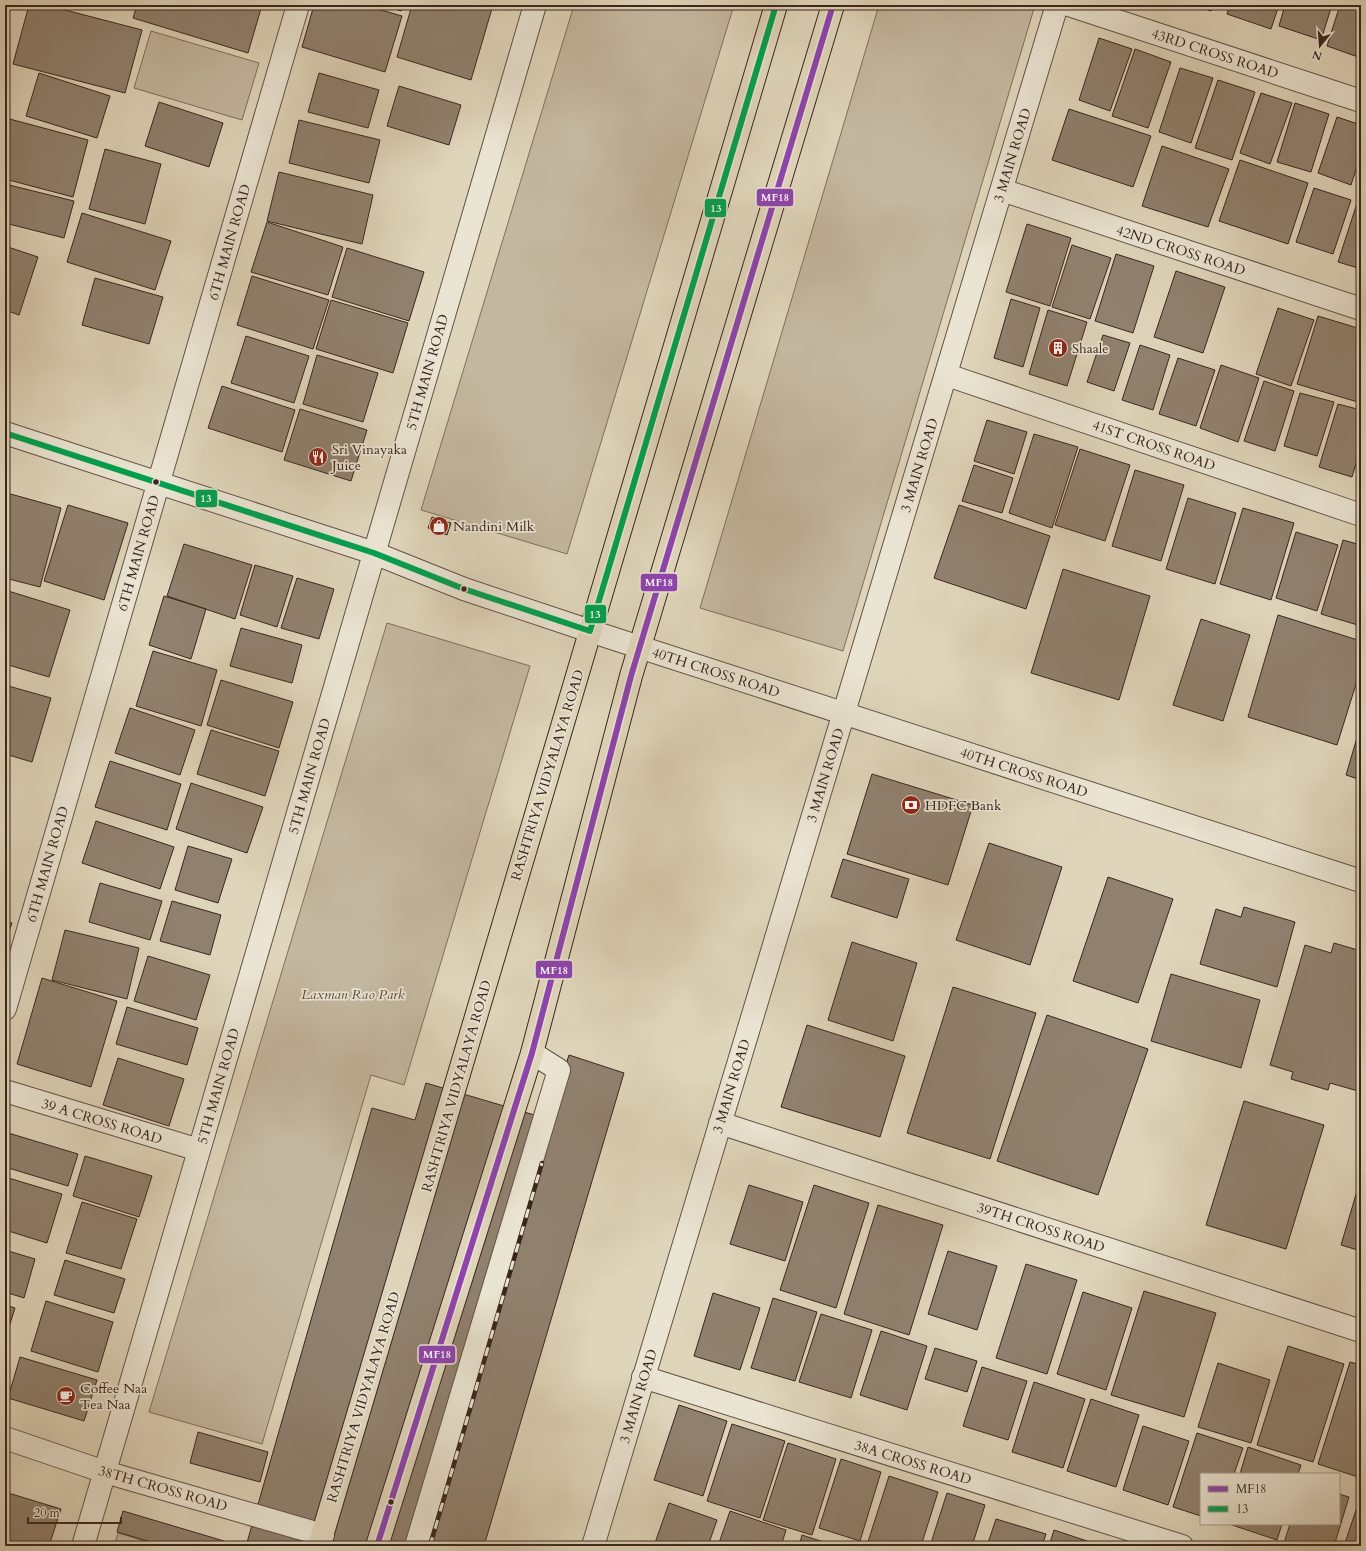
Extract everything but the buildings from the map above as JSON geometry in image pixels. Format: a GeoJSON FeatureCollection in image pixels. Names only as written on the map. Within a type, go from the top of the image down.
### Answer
{"type":"FeatureCollection","features":[{"type":"Feature","properties":{"kind":"main road","name":"RASHTRIYA VIDYALAYA ROAD"},"geometry":{"type":"LineString","coordinates":[[321,1540],[776,5]]}},
{"type":"Feature","properties":{"kind":"main road"},"geometry":{"type":"LineString","coordinates":[[377,1546],[532,1052],[640,647],[833,5]]}},
{"type":"Feature","properties":{"kind":"street","name":"6TH MAIN ROAD"},"geometry":{"type":"LineString","coordinates":[[5,1009],[298,5]]}},
{"type":"Feature","properties":{"kind":"street","name":"5TH MAIN ROAD"},"geometry":{"type":"LineString","coordinates":[[83,1546],[535,5]]}},
{"type":"Feature","properties":{"kind":"street","name":"3 MAIN ROAD"},"geometry":{"type":"LineString","coordinates":[[593,1546],[843,713],[947,375],[1057,5]]}},
{"type":"Feature","properties":{"kind":"street","name":"43RD CROSS ROAD"},"geometry":{"type":"LineString","coordinates":[[1069,5],[1361,101]]}},
{"type":"Feature","properties":{"kind":"street","name":"42ND CROSS ROAD"},"geometry":{"type":"LineString","coordinates":[[1002,190],[1361,309]]}},
{"type":"Feature","properties":{"kind":"street","name":"41ST CROSS ROAD"},"geometry":{"type":"LineString","coordinates":[[947,375],[1361,515]]}},
{"type":"Feature","properties":{"kind":"street","name":"40TH CROSS ROAD"},"geometry":{"type":"LineString","coordinates":[[5,433],[374,554],[464,589],[590,631],[1361,881]]}},
{"type":"Feature","properties":{"kind":"street"},"geometry":{"type":"LineString","coordinates":[[416,1546],[559,1070],[532,1052]]}},
{"type":"Feature","properties":{"kind":"street","name":"39 A CROSS ROAD"},"geometry":{"type":"LineString","coordinates":[[5,1091],[199,1150]]}},
{"type":"Feature","properties":{"kind":"street","name":"39TH CROSS ROAD"},"geometry":{"type":"LineString","coordinates":[[720,1123],[1361,1331]]}},
{"type":"Feature","properties":{"kind":"street","name":"38A CROSS ROAD"},"geometry":{"type":"LineString","coordinates":[[643,1377],[1182,1546]]}},
{"type":"Feature","properties":{"kind":"street","name":"38TH CROSS ROAD"},"geometry":{"type":"LineString","coordinates":[[5,1438],[105,1472],[321,1540]]}},
{"type":"Feature","properties":{"kind":"green space"},"geometry":{"type":"Polygon","coordinates":[[[574,5],[734,5],[567,554],[421,510],[574,5]]]}},
{"type":"Feature","properties":{"kind":"green space"},"geometry":{"type":"Polygon","coordinates":[[[879,5],[1035,5],[843,651],[700,608],[879,5]]]}},
{"type":"Feature","properties":{"kind":"green space"},"geometry":{"type":"Polygon","coordinates":[[[151,31],[259,63],[242,120],[134,88],[151,31]]]}},
{"type":"Feature","properties":{"kind":"green space","name":"Laxman Rao Park"},"geometry":{"type":"Polygon","coordinates":[[[387,623],[530,666],[404,1085],[371,1075],[262,1444],[149,1412],[387,623]]]}},
{"type":"Feature","properties":{"kind":"green space"},"geometry":{"type":"Polygon","coordinates":[[[118,1533],[161,1546],[114,1546],[118,1533]]]}},
{"type":"Feature","properties":{"kind":"railway"},"geometry":{"type":"LineString","coordinates":[[430,1546],[542,1163]]}},
{"type":"Feature","properties":{"kind":"transit line","name":"13"},"geometry":{"type":"LineString","coordinates":[[5,433],[374,553],[464,589],[590,631],[776,5]]}},
{"type":"Feature","properties":{"kind":"transit line","name":"MF18"},"geometry":{"type":"LineString","coordinates":[[377,1546],[532,1053],[631,676],[833,5]]}},
{"type":"Feature","properties":{"kind":"place","name":"Shaale"},"geometry":{"type":"Point","coordinates":[1058,348]}},
{"type":"Feature","properties":{"kind":"place","name":"Sri Vinayaka Juice"},"geometry":{"type":"Point","coordinates":[318,457]}},
{"type":"Feature","properties":{"kind":"place","name":"Nandini Milk"},"geometry":{"type":"Point","coordinates":[439,526]}},
{"type":"Feature","properties":{"kind":"place","name":"HDFC Bank"},"geometry":{"type":"Point","coordinates":[911,805]}},
{"type":"Feature","properties":{"kind":"place","name":"Coffee Naa Tea Naa"},"geometry":{"type":"Point","coordinates":[66,1396]}}]}
